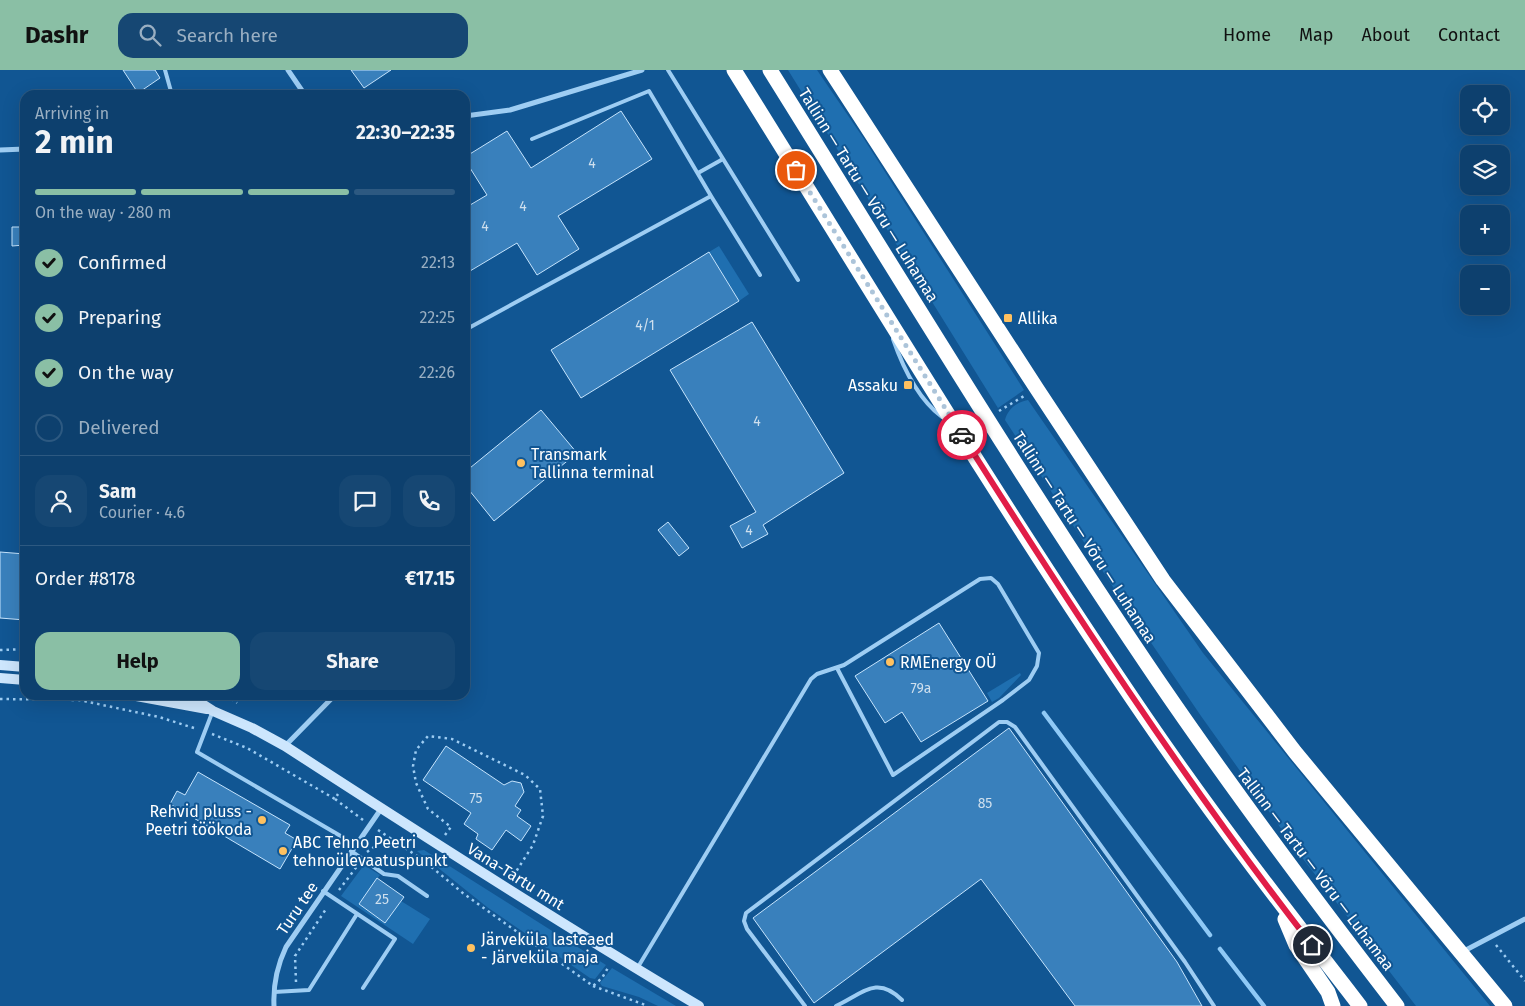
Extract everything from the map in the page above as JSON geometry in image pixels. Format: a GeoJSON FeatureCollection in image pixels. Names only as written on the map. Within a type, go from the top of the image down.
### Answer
{"type":"FeatureCollection","features":[{"type":"Feature","properties":{"kind":"highway"},"geometry":{"type":"LineString","coordinates":[[734,70],[958,429],[1148,721],[1276,899],[1360,1006]]}},
{"type":"Feature","properties":{"kind":"highway","name":"Tallinn — Tartu — Võru — Luhamaa"},"geometry":{"type":"LineString","coordinates":[[770,70],[1033,492],[1117,619],[1235,789],[1323,910],[1397,1006]]}},
{"type":"Feature","properties":{"kind":"highway"},"geometry":{"type":"LineString","coordinates":[[830,70],[1036,389],[1164,580],[1295,752],[1506,1006]]}},
{"type":"Feature","properties":{"kind":"highway"},"geometry":{"type":"LineString","coordinates":[[1276,899],[1296,945],[1328,992],[1333,1006]]}},
{"type":"Feature","properties":{"kind":"street"},"geometry":{"type":"LineString","coordinates":[[288,70],[302,90]]}},
{"type":"Feature","properties":{"kind":"street"},"geometry":{"type":"LineString","coordinates":[[470,115],[510,110],[642,70]]}},
{"type":"Feature","properties":{"kind":"street"},"geometry":{"type":"LineString","coordinates":[[0,150],[20,149]]}},
{"type":"Feature","properties":{"kind":"street"},"geometry":{"type":"LineString","coordinates":[[0,664],[20,666]]}},
{"type":"Feature","properties":{"kind":"street"},"geometry":{"type":"LineString","coordinates":[[0,678],[20,680]]}},
{"type":"Feature","properties":{"kind":"street","name":"Vana-Tartu mnt"},"geometry":{"type":"LineString","coordinates":[[158,700],[213,710]]}},
{"type":"Feature","properties":{"kind":"street","name":"Vana-Tartu mnt"},"geometry":{"type":"LineString","coordinates":[[198,700],[213,710],[285,746],[506,888],[699,1006]]}},
{"type":"Feature","properties":{"kind":"street"},"geometry":{"type":"LineString","coordinates":[[285,746],[330,700]]}},
{"type":"Feature","properties":{"kind":"street","name":"Turu tee"},"geometry":{"type":"LineString","coordinates":[[274,1006],[278,964],[286,947],[381,808]]}},
{"type":"Feature","properties":{"kind":"street"},"geometry":{"type":"LineString","coordinates":[[1462,952],[1525,919]]}},
{"type":"Feature","properties":{"kind":"lane"},"geometry":{"type":"LineString","coordinates":[[165,70],[171,90]]}},
{"type":"Feature","properties":{"kind":"lane"},"geometry":{"type":"LineString","coordinates":[[668,70],[798,280]]}},
{"type":"Feature","properties":{"kind":"lane"},"geometry":{"type":"LineString","coordinates":[[532,140],[649,91],[760,275]]}},
{"type":"Feature","properties":{"kind":"lane"},"geometry":{"type":"LineString","coordinates":[[698,173],[723,159]]}},
{"type":"Feature","properties":{"kind":"lane"},"geometry":{"type":"LineString","coordinates":[[470,327],[711,196]]}},
{"type":"Feature","properties":{"kind":"lane"},"geometry":{"type":"LineString","coordinates":[[636,969],[811,679],[817,674],[844,665],[980,579],[991,578],[998,584],[1039,653],[1037,666],[1029,680],[1003,700],[893,775],[837,668]]}},
{"type":"Feature","properties":{"kind":"lane"},"geometry":{"type":"LineString","coordinates":[[213,710],[197,752],[356,845]]}},
{"type":"Feature","properties":{"kind":"lane"},"geometry":{"type":"LineString","coordinates":[[805,1006],[747,929],[744,921],[746,913],[1000,722],[1007,722],[1015,727],[1185,962],[1214,1006]]}},
{"type":"Feature","properties":{"kind":"lane"},"geometry":{"type":"LineString","coordinates":[[351,851],[384,874],[398,876],[427,896]]}},
{"type":"Feature","properties":{"kind":"lane"},"geometry":{"type":"LineString","coordinates":[[323,891],[395,939],[363,988]]}},
{"type":"Feature","properties":{"kind":"lane"},"geometry":{"type":"LineString","coordinates":[[274,992],[309,990],[358,914]]}},
{"type":"Feature","properties":{"kind":"lane"},"geometry":{"type":"LineString","coordinates":[[836,1006],[870,988],[882,986],[893,990],[902,1000]]}},
{"type":"Feature","properties":{"kind":"path"},"geometry":{"type":"LineString","coordinates":[[0,650],[20,649]]}},
{"type":"Feature","properties":{"kind":"path"},"geometry":{"type":"LineString","coordinates":[[0,699],[20,699]]}},
{"type":"Feature","properties":{"kind":"path"},"geometry":{"type":"LineString","coordinates":[[79,700],[144,713],[190,727]]}},
{"type":"Feature","properties":{"kind":"path"},"geometry":{"type":"LineString","coordinates":[[233,700],[237,703]]}},
{"type":"Feature","properties":{"kind":"path"},"geometry":{"type":"LineString","coordinates":[[214,735],[247,748],[335,799],[361,819]]}},
{"type":"Feature","properties":{"kind":"path"},"geometry":{"type":"LineString","coordinates":[[439,845],[451,827],[428,809],[416,784],[413,766],[416,750],[428,736],[452,739],[525,775],[540,789],[543,816],[533,845],[506,888]]}},
{"type":"Feature","properties":{"kind":"path"},"geometry":{"type":"LineString","coordinates":[[335,799],[338,794]]}},
{"type":"Feature","properties":{"kind":"path"},"geometry":{"type":"LineString","coordinates":[[380,831],[423,860],[464,894],[593,986],[648,1006]]}},
{"type":"Feature","properties":{"kind":"path"},"geometry":{"type":"LineString","coordinates":[[296,991],[295,956],[333,898],[371,848],[392,839]]}},
{"type":"Feature","properties":{"kind":"path"},"geometry":{"type":"LineString","coordinates":[[1490,937],[1525,981]]}},
{"type":"Feature","properties":{"kind":"path"},"geometry":{"type":"LineString","coordinates":[[593,986],[602,978],[615,956]]}},
{"type":"Feature","properties":{"kind":"shaded area"},"geometry":{"type":"Polygon","coordinates":[[[788,70],[817,70],[864,139],[1024,390],[998,408],[788,70]]]}},
{"type":"Feature","properties":{"kind":"shaded area"},"geometry":{"type":"Polygon","coordinates":[[[719,246],[749,294],[739,301],[709,252],[719,246]]]}},
{"type":"Feature","properties":{"kind":"shaded area"},"geometry":{"type":"Polygon","coordinates":[[[1028,400],[1203,653],[1490,1006],[1416,1006],[1297,851],[1201,716],[1111,584],[1005,420],[1008,412],[1014,406],[1028,400]]]}},
{"type":"Feature","properties":{"kind":"shaded area"},"geometry":{"type":"Polygon","coordinates":[[[1020,673],[1021,675],[999,698],[992,702],[987,693],[1020,673]]]}},
{"type":"Feature","properties":{"kind":"shaded area"},"geometry":{"type":"Polygon","coordinates":[[[424,850],[606,965],[595,979],[590,978],[487,907],[417,851],[424,850]]]}},
{"type":"Feature","properties":{"kind":"shaded area"},"geometry":{"type":"Polygon","coordinates":[[[364,865],[380,875],[359,904],[385,923],[401,901],[430,919],[413,944],[341,896],[364,865]]]}},
{"type":"Feature","properties":{"kind":"shaded area"},"geometry":{"type":"Polygon","coordinates":[[[612,968],[676,1006],[658,1006],[639,997],[602,986],[600,983],[612,968]]]}},
{"type":"Feature","properties":{"kind":"building"},"geometry":{"type":"Polygon","coordinates":[[[123,70],[155,70],[160,78],[142,90],[136,90],[123,70]]]}},
{"type":"Feature","properties":{"kind":"building"},"geometry":{"type":"Polygon","coordinates":[[[351,70],[391,70],[364,88],[351,70]]]}},
{"type":"Feature","properties":{"kind":"building"},"geometry":{"type":"Polygon","coordinates":[[[621,111],[652,159],[558,216],[579,249],[537,275],[517,243],[470,271],[470,205],[487,195],[470,168],[470,154],[507,131],[531,168],[621,111]]]}},
{"type":"Feature","properties":{"kind":"building"},"geometry":{"type":"Polygon","coordinates":[[[12,227],[20,227],[20,245],[12,246],[12,227]]]}},
{"type":"Feature","properties":{"kind":"building"},"geometry":{"type":"Polygon","coordinates":[[[709,252],[739,301],[581,398],[551,350],[709,252]]]}},
{"type":"Feature","properties":{"kind":"building"},"geometry":{"type":"Polygon","coordinates":[[[752,322],[844,473],[763,525],[768,534],[742,548],[730,526],[756,512],[670,370],[752,322]]]}},
{"type":"Feature","properties":{"kind":"building","name":"Transmark Tallinna terminal"},"geometry":{"type":"Polygon","coordinates":[[[541,410],[577,453],[494,521],[470,491],[470,468],[541,410]]]}},
{"type":"Feature","properties":{"kind":"building"},"geometry":{"type":"Polygon","coordinates":[[[668,522],[689,548],[679,556],[658,530],[668,522]]]}},
{"type":"Feature","properties":{"kind":"building"},"geometry":{"type":"Polygon","coordinates":[[[0,552],[20,554],[20,620],[0,618],[0,552]]]}},
{"type":"Feature","properties":{"kind":"building"},"geometry":{"type":"Polygon","coordinates":[[[939,623],[988,701],[921,742],[902,712],[885,723],[855,676],[939,623]]]}},
{"type":"Feature","properties":{"kind":"building"},"geometry":{"type":"Polygon","coordinates":[[[1009,728],[1177,962],[1202,1006],[1075,1006],[981,879],[814,1003],[753,918],[1009,728]]]}},
{"type":"Feature","properties":{"kind":"building"},"geometry":{"type":"Polygon","coordinates":[[[446,746],[504,785],[512,781],[521,783],[524,792],[515,806],[521,810],[517,816],[531,826],[521,841],[506,830],[492,850],[476,839],[478,834],[464,824],[471,813],[423,780],[446,746]]]}},
{"type":"Feature","properties":{"kind":"building"},"geometry":{"type":"Polygon","coordinates":[[[198,772],[290,825],[285,833],[297,840],[280,869],[170,804],[177,791],[185,795],[198,772]]]}},
{"type":"Feature","properties":{"kind":"building"},"geometry":{"type":"Polygon","coordinates":[[[377,878],[404,897],[385,923],[359,904],[377,878]]]}},
{"type":"Feature","properties":{"kind":"waterway"},"geometry":{"type":"LineString","coordinates":[[1044,713],[1210,935]]}},
{"type":"Feature","properties":{"kind":"waterway"},"geometry":{"type":"LineString","coordinates":[[1220,949],[1264,1006]]}},
{"type":"Feature","properties":{"kind":"way so far"},"geometry":{"type":"LineString","coordinates":[[796,170],[962,435]]}},
{"type":"Feature","properties":{"kind":"place","name":"Allika"},"geometry":{"type":"Point","coordinates":[1008,318]}},
{"type":"Feature","properties":{"kind":"place","name":"Assaku"},"geometry":{"type":"Point","coordinates":[908,385]}},
{"type":"Feature","properties":{"kind":"place","name":"Transmark Tallinna terminal"},"geometry":{"type":"Point","coordinates":[521,463]}},
{"type":"Feature","properties":{"kind":"place","name":"RMEnergy OÜ"},"geometry":{"type":"Point","coordinates":[890,662]}},
{"type":"Feature","properties":{"kind":"place","name":"Rehvid pluss - Peetri töökoda"},"geometry":{"type":"Point","coordinates":[262,820]}},
{"type":"Feature","properties":{"kind":"place","name":"ABC Tehno Peetri tehnoülevaatuspunkt"},"geometry":{"type":"Point","coordinates":[283,851]}},
{"type":"Feature","properties":{"kind":"place","name":"Järveküla lasteaed - Järveküla maja"},"geometry":{"type":"Point","coordinates":[471,948]}},
{"type":"Feature","properties":{"kind":"route"},"geometry":{"type":"LineString","coordinates":[[962,435],[1148,721],[1276,899],[1312,945]]}}]}
